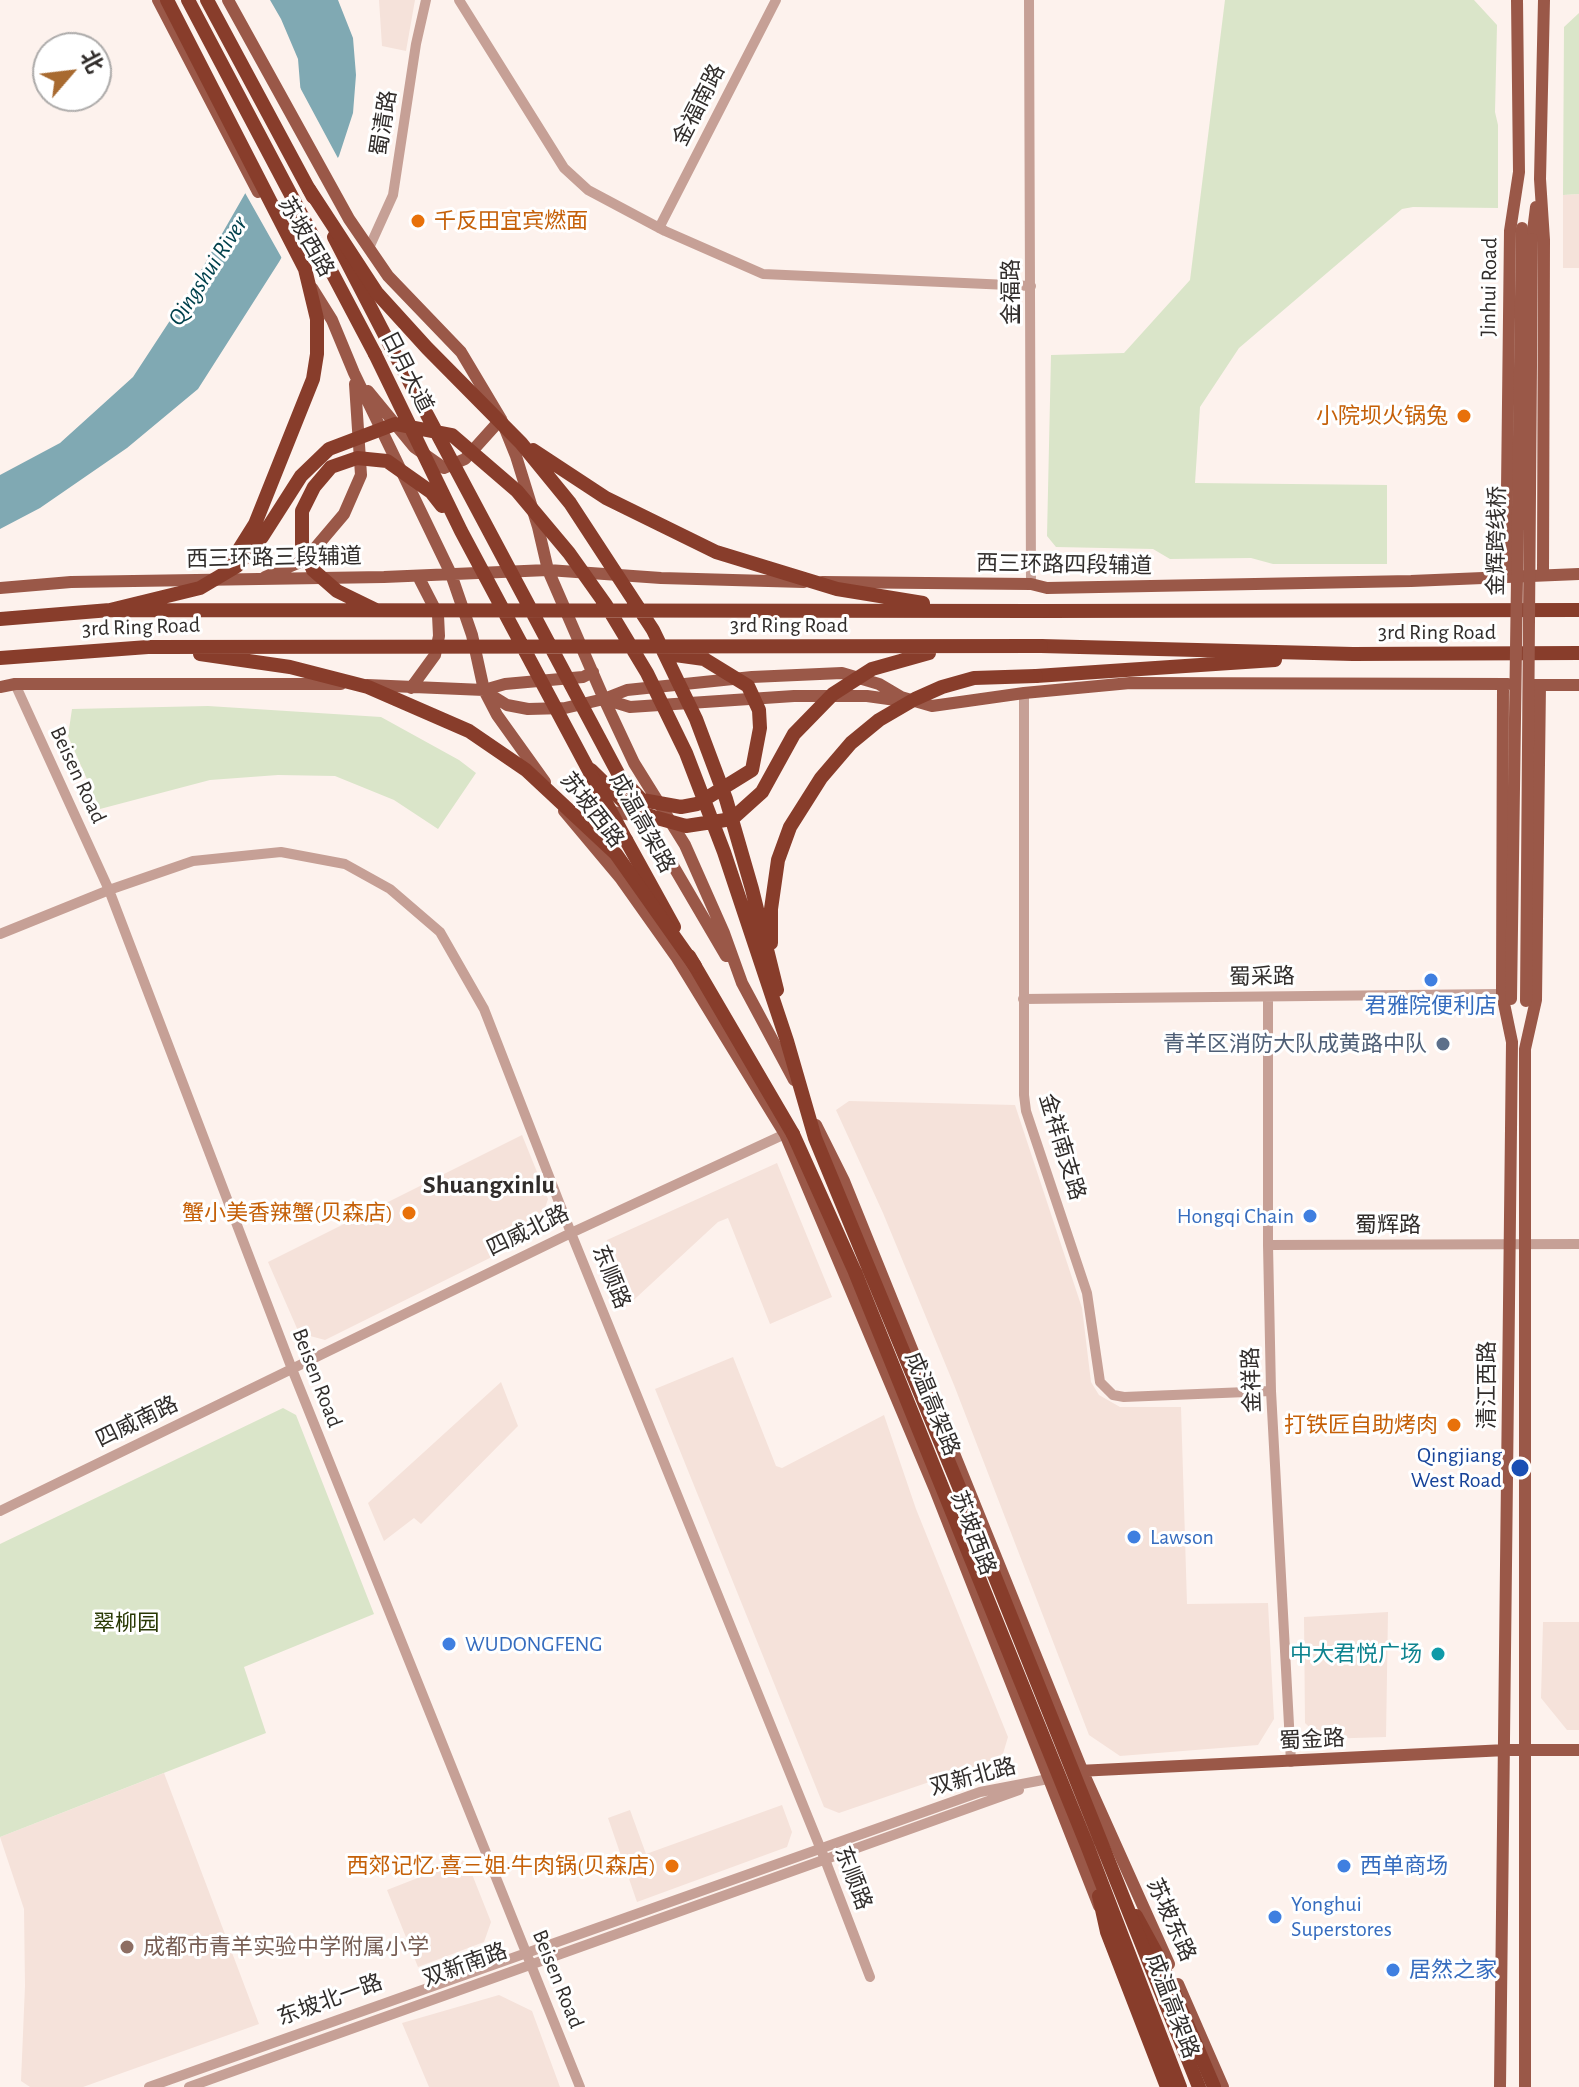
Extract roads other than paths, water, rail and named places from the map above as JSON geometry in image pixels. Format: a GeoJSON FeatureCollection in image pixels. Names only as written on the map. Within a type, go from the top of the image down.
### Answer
{"type":"FeatureCollection","features":[{"type":"Feature","properties":{"kind":"highway"},"geometry":{"type":"LineString","coordinates":[[167,0],[305,269],[317,319],[313,379],[255,524],[239,552],[203,586]]}},
{"type":"Feature","properties":{"kind":"highway","name":"日月大道"},"geometry":{"type":"LineString","coordinates":[[188,0],[375,354],[461,531],[585,764]]}},
{"type":"Feature","properties":{"kind":"highway"},"geometry":{"type":"LineString","coordinates":[[207,0],[620,777],[642,800],[681,807],[697,804],[752,770],[760,728],[759,710],[748,686],[704,659],[609,647]]}},
{"type":"Feature","properties":{"kind":"highway"},"geometry":{"type":"LineString","coordinates":[[309,189],[377,293],[521,443],[570,503],[603,549],[660,642],[696,719],[726,799],[771,964],[787,1041]]}},
{"type":"Feature","properties":{"kind":"highway"},"geometry":{"type":"LineString","coordinates":[[110,610],[203,586],[237,566],[262,537],[301,476],[329,449],[395,424],[452,435],[517,491],[569,553],[606,605],[647,673],[686,753],[724,852],[787,1041]]}},
{"type":"Feature","properties":{"kind":"highway"},"geometry":{"type":"LineString","coordinates":[[521,443],[606,498],[716,552],[837,589],[963,610]]}},
{"type":"Feature","properties":{"kind":"highway"},"geometry":{"type":"LineString","coordinates":[[380,612],[337,591],[325,581],[313,570],[302,544],[302,511],[314,487],[331,467],[357,458],[387,461],[431,492],[461,531]]}},
{"type":"Feature","properties":{"kind":"highway","name":"3rd Ring Road"},"geometry":{"type":"LineString","coordinates":[[0,619],[110,610],[1579,610]]}},
{"type":"Feature","properties":{"kind":"highway","name":"3rd Ring Road"},"geometry":{"type":"LineString","coordinates":[[0,658],[148,647],[1041,646],[1353,654],[1579,653]]}},
{"type":"Feature","properties":{"kind":"highway"},"geometry":{"type":"LineString","coordinates":[[148,647],[290,667],[368,687],[469,731],[526,770],[616,854],[695,966]]}},
{"type":"Feature","properties":{"kind":"highway"},"geometry":{"type":"LineString","coordinates":[[585,764],[631,809],[686,826],[732,819],[762,792],[794,734],[833,694],[872,669],[946,648]]}},
{"type":"Feature","properties":{"kind":"highway"},"geometry":{"type":"LineString","coordinates":[[771,964],[771,909],[778,860],[790,827],[821,778],[851,743],[915,699],[974,678],[1353,654]]}},
{"type":"Feature","properties":{"kind":"highway","name":"成温高架路"},"geometry":{"type":"LineString","coordinates":[[585,764],[695,966],[793,1134],[855,1272],[1087,1845],[1180,2087]]}},
{"type":"Feature","properties":{"kind":"highway","name":"成温高架路"},"geometry":{"type":"LineString","coordinates":[[787,1041],[815,1138],[959,1487],[1199,2087]]}},
{"type":"Feature","properties":{"kind":"highway"},"geometry":{"type":"LineString","coordinates":[[1087,1845],[1107,1932],[1170,2087]]}},
{"type":"Feature","properties":{"kind":"highway"},"geometry":{"type":"LineString","coordinates":[[1114,1875],[1160,1960],[1214,2087]]}},
{"type":"Feature","properties":{"kind":"main road","name":"苏坡西路"},"geometry":{"type":"LineString","coordinates":[[158,0],[292,256],[332,320],[354,373],[451,574],[472,635],[484,690],[497,715],[569,820],[621,879],[677,958],[785,1134],[936,1492],[1048,1779]]}},
{"type":"Feature","properties":{"kind":"main road","name":"苏坡西路"},"geometry":{"type":"LineString","coordinates":[[228,0],[333,191],[369,248],[388,276],[461,352],[501,419],[538,527],[548,570],[634,763],[685,845],[724,933],[742,983],[844,1181],[1082,1770]]}},
{"type":"Feature","properties":{"kind":"main road","name":"Jinhui Road"},"geometry":{"type":"LineString","coordinates":[[1506,575],[1510,231],[1519,172],[1517,0]]}},
{"type":"Feature","properties":{"kind":"main road"},"geometry":{"type":"LineString","coordinates":[[1543,574],[1544,240],[1540,179],[1544,0]]}},
{"type":"Feature","properties":{"kind":"main road","name":"金辉跨线桥"},"geometry":{"type":"LineString","coordinates":[[1506,996],[1522,228],[1519,172]]}},
{"type":"Feature","properties":{"kind":"main road","name":"金辉跨线桥"},"geometry":{"type":"LineString","coordinates":[[1525,1049],[1532,239],[1540,179]]}},
{"type":"Feature","properties":{"kind":"main road"},"geometry":{"type":"LineString","coordinates":[[354,373],[414,447],[444,468],[465,459],[501,419]]}},
{"type":"Feature","properties":{"kind":"main road"},"geometry":{"type":"LineString","coordinates":[[260,579],[305,560],[344,514],[361,475],[354,373]]}},
{"type":"Feature","properties":{"kind":"main road","name":"西三环路四段辅道"},"geometry":{"type":"LineString","coordinates":[[548,570],[729,581],[1031,584],[1047,588],[1411,581],[1579,574]]}},
{"type":"Feature","properties":{"kind":"main road","name":"西三环路三段辅道"},"geometry":{"type":"LineString","coordinates":[[0,588],[71,582],[418,576],[548,570]]}},
{"type":"Feature","properties":{"kind":"main road"},"geometry":{"type":"LineString","coordinates":[[411,688],[435,655],[439,636],[438,615],[418,576]]}},
{"type":"Feature","properties":{"kind":"main road"},"geometry":{"type":"LineString","coordinates":[[0,687],[15,684],[310,682],[484,690],[505,684],[583,677],[593,672]]}},
{"type":"Feature","properties":{"kind":"main road"},"geometry":{"type":"LineString","coordinates":[[484,690],[507,705],[528,709],[565,708],[627,690],[752,677],[842,673],[879,684],[901,697],[932,706],[1130,683],[1579,685]]}},
{"type":"Feature","properties":{"kind":"main road"},"geometry":{"type":"LineString","coordinates":[[1503,684],[1506,996]]}},
{"type":"Feature","properties":{"kind":"main road","name":"清江西路"},"geometry":{"type":"LineString","coordinates":[[1525,2087],[1525,1049],[1536,1000],[1540,685]]}},
{"type":"Feature","properties":{"kind":"main road"},"geometry":{"type":"LineString","coordinates":[[604,699],[630,707],[809,696],[867,696],[922,703]]}},
{"type":"Feature","properties":{"kind":"main road"},"geometry":{"type":"LineString","coordinates":[[595,849],[595,828],[603,816],[612,812],[633,815],[645,822],[742,983]]}},
{"type":"Feature","properties":{"kind":"main road","name":"清江西路"},"geometry":{"type":"LineString","coordinates":[[1500,2087],[1512,1042],[1506,996]]}},
{"type":"Feature","properties":{"kind":"main road","name":"蜀金路"},"geometry":{"type":"LineString","coordinates":[[1048,1779],[1082,1770],[1506,1750],[1579,1750]]}},
{"type":"Feature","properties":{"kind":"main road","name":"苏坡东路"},"geometry":{"type":"LineString","coordinates":[[1082,1770],[1223,2087]]}},
{"type":"Feature","properties":{"kind":"main road"},"geometry":{"type":"LineString","coordinates":[[1048,1779],[1170,2087]]}},
{"type":"Feature","properties":{"kind":"street","name":"蜀清路"},"geometry":{"type":"LineString","coordinates":[[369,248],[393,195],[416,44],[426,0]]}},
{"type":"Feature","properties":{"kind":"street"},"geometry":{"type":"LineString","coordinates":[[459,0],[564,168],[588,190],[659,228],[763,274],[1031,286]]}},
{"type":"Feature","properties":{"kind":"street","name":"金福南路"},"geometry":{"type":"LineString","coordinates":[[659,228],[776,0]]}},
{"type":"Feature","properties":{"kind":"street","name":"金福路"},"geometry":{"type":"LineString","coordinates":[[1029,0],[1031,584]]}},
{"type":"Feature","properties":{"kind":"street","name":"Beisen Road"},"geometry":{"type":"LineString","coordinates":[[15,684],[109,890],[292,1369],[580,2087]]}},
{"type":"Feature","properties":{"kind":"street","name":"金祥南支路"},"geometry":{"type":"LineString","coordinates":[[1024,693],[1023,999],[1026,1111],[1087,1293],[1100,1382],[1113,1395],[1124,1397],[1271,1391]]}},
{"type":"Feature","properties":{"kind":"street","name":"东顺路"},"geometry":{"type":"LineString","coordinates":[[0,934],[109,890],[193,861],[281,852],[345,864],[390,889],[440,932],[484,1009],[870,1977]]}},
{"type":"Feature","properties":{"kind":"street","name":"蜀采路"},"geometry":{"type":"LineString","coordinates":[[1023,999],[1506,996]]}},
{"type":"Feature","properties":{"kind":"street","name":"金祥路"},"geometry":{"type":"LineString","coordinates":[[1268,997],[1271,1391],[1291,1762]]}},
{"type":"Feature","properties":{"kind":"street","name":"四威北路"},"geometry":{"type":"LineString","coordinates":[[292,1369],[571,1233],[785,1134]]}},
{"type":"Feature","properties":{"kind":"street","name":"蜀辉路"},"geometry":{"type":"LineString","coordinates":[[1268,1245],[1579,1244]]}},
{"type":"Feature","properties":{"kind":"street","name":"四威南路"},"geometry":{"type":"LineString","coordinates":[[0,1511],[292,1369]]}},
{"type":"Feature","properties":{"kind":"street","name":"双新北路"},"geometry":{"type":"LineString","coordinates":[[527,1958],[822,1853],[1048,1779]]}},
{"type":"Feature","properties":{"kind":"street","name":"东坡北一路"},"geometry":{"type":"LineString","coordinates":[[149,2087],[527,1958]]}},
{"type":"Feature","properties":{"kind":"street","name":"双新南路"},"geometry":{"type":"LineString","coordinates":[[189,2087],[215,2082],[527,1958]]}},
{"type":"Feature","properties":{"kind":"street"},"geometry":{"type":"LineString","coordinates":[[207,2065],[215,2082]]}},
{"type":"Feature","properties":{"kind":"water","name":"Qingshui River"},"geometry":{"type":"Polygon","coordinates":[[[270,0],[338,0],[353,38],[356,75],[353,113],[339,156],[279,262],[198,389],[127,448],[40,508],[0,529],[0,475],[60,443],[133,377],[188,293],[301,96],[298,59],[270,0]]]}},
{"type":"Feature","properties":{"kind":"place","name":"千反田宜宾燃面"},"geometry":{"type":"Point","coordinates":[418,221]}},
{"type":"Feature","properties":{"kind":"place","name":"小院坝火锅兔"},"geometry":{"type":"Point","coordinates":[1464,416]}},
{"type":"Feature","properties":{"kind":"place","name":"君雅院便利店"},"geometry":{"type":"Point","coordinates":[1431,980]}},
{"type":"Feature","properties":{"kind":"place","name":"青羊区消防大队成黄路中队"},"geometry":{"type":"Point","coordinates":[1443,1044]}},
{"type":"Feature","properties":{"kind":"place","name":"蟹小美香辣蟹(贝森店)"},"geometry":{"type":"Point","coordinates":[409,1213]}},
{"type":"Feature","properties":{"kind":"place","name":"Hongqi Chain"},"geometry":{"type":"Point","coordinates":[1310,1216]}},
{"type":"Feature","properties":{"kind":"place","name":"打铁匠自助烤肉"},"geometry":{"type":"Point","coordinates":[1454,1425]}},
{"type":"Feature","properties":{"kind":"place","name":"Qingjiang West Road"},"geometry":{"type":"Point","coordinates":[1520,1468]}},
{"type":"Feature","properties":{"kind":"place","name":"Lawson"},"geometry":{"type":"Point","coordinates":[1134,1537]}},
{"type":"Feature","properties":{"kind":"place","name":"WUDONGFENG"},"geometry":{"type":"Point","coordinates":[449,1644]}},
{"type":"Feature","properties":{"kind":"place","name":"中大君悦广场"},"geometry":{"type":"Point","coordinates":[1438,1654]}},
{"type":"Feature","properties":{"kind":"place","name":"西郊记忆·喜三姐·牛肉锅(贝森店)"},"geometry":{"type":"Point","coordinates":[672,1866]}},
{"type":"Feature","properties":{"kind":"place","name":"西单商场"},"geometry":{"type":"Point","coordinates":[1344,1866]}},
{"type":"Feature","properties":{"kind":"place","name":"Yonghui Superstores"},"geometry":{"type":"Point","coordinates":[1275,1917]}},
{"type":"Feature","properties":{"kind":"place","name":"成都市青羊实验中学附属小学"},"geometry":{"type":"Point","coordinates":[127,1947]}},
{"type":"Feature","properties":{"kind":"place","name":"居然之家"},"geometry":{"type":"Point","coordinates":[1393,1970]}},
{"type":"Feature","properties":{"kind":"district","name":"Shuangxinlu"},"geometry":{"type":"Point","coordinates":[489,1185]}},
{"type":"Feature","properties":{"kind":"park label","name":"翠柳园"},"geometry":{"type":"Point","coordinates":[126,1623]}}]}
